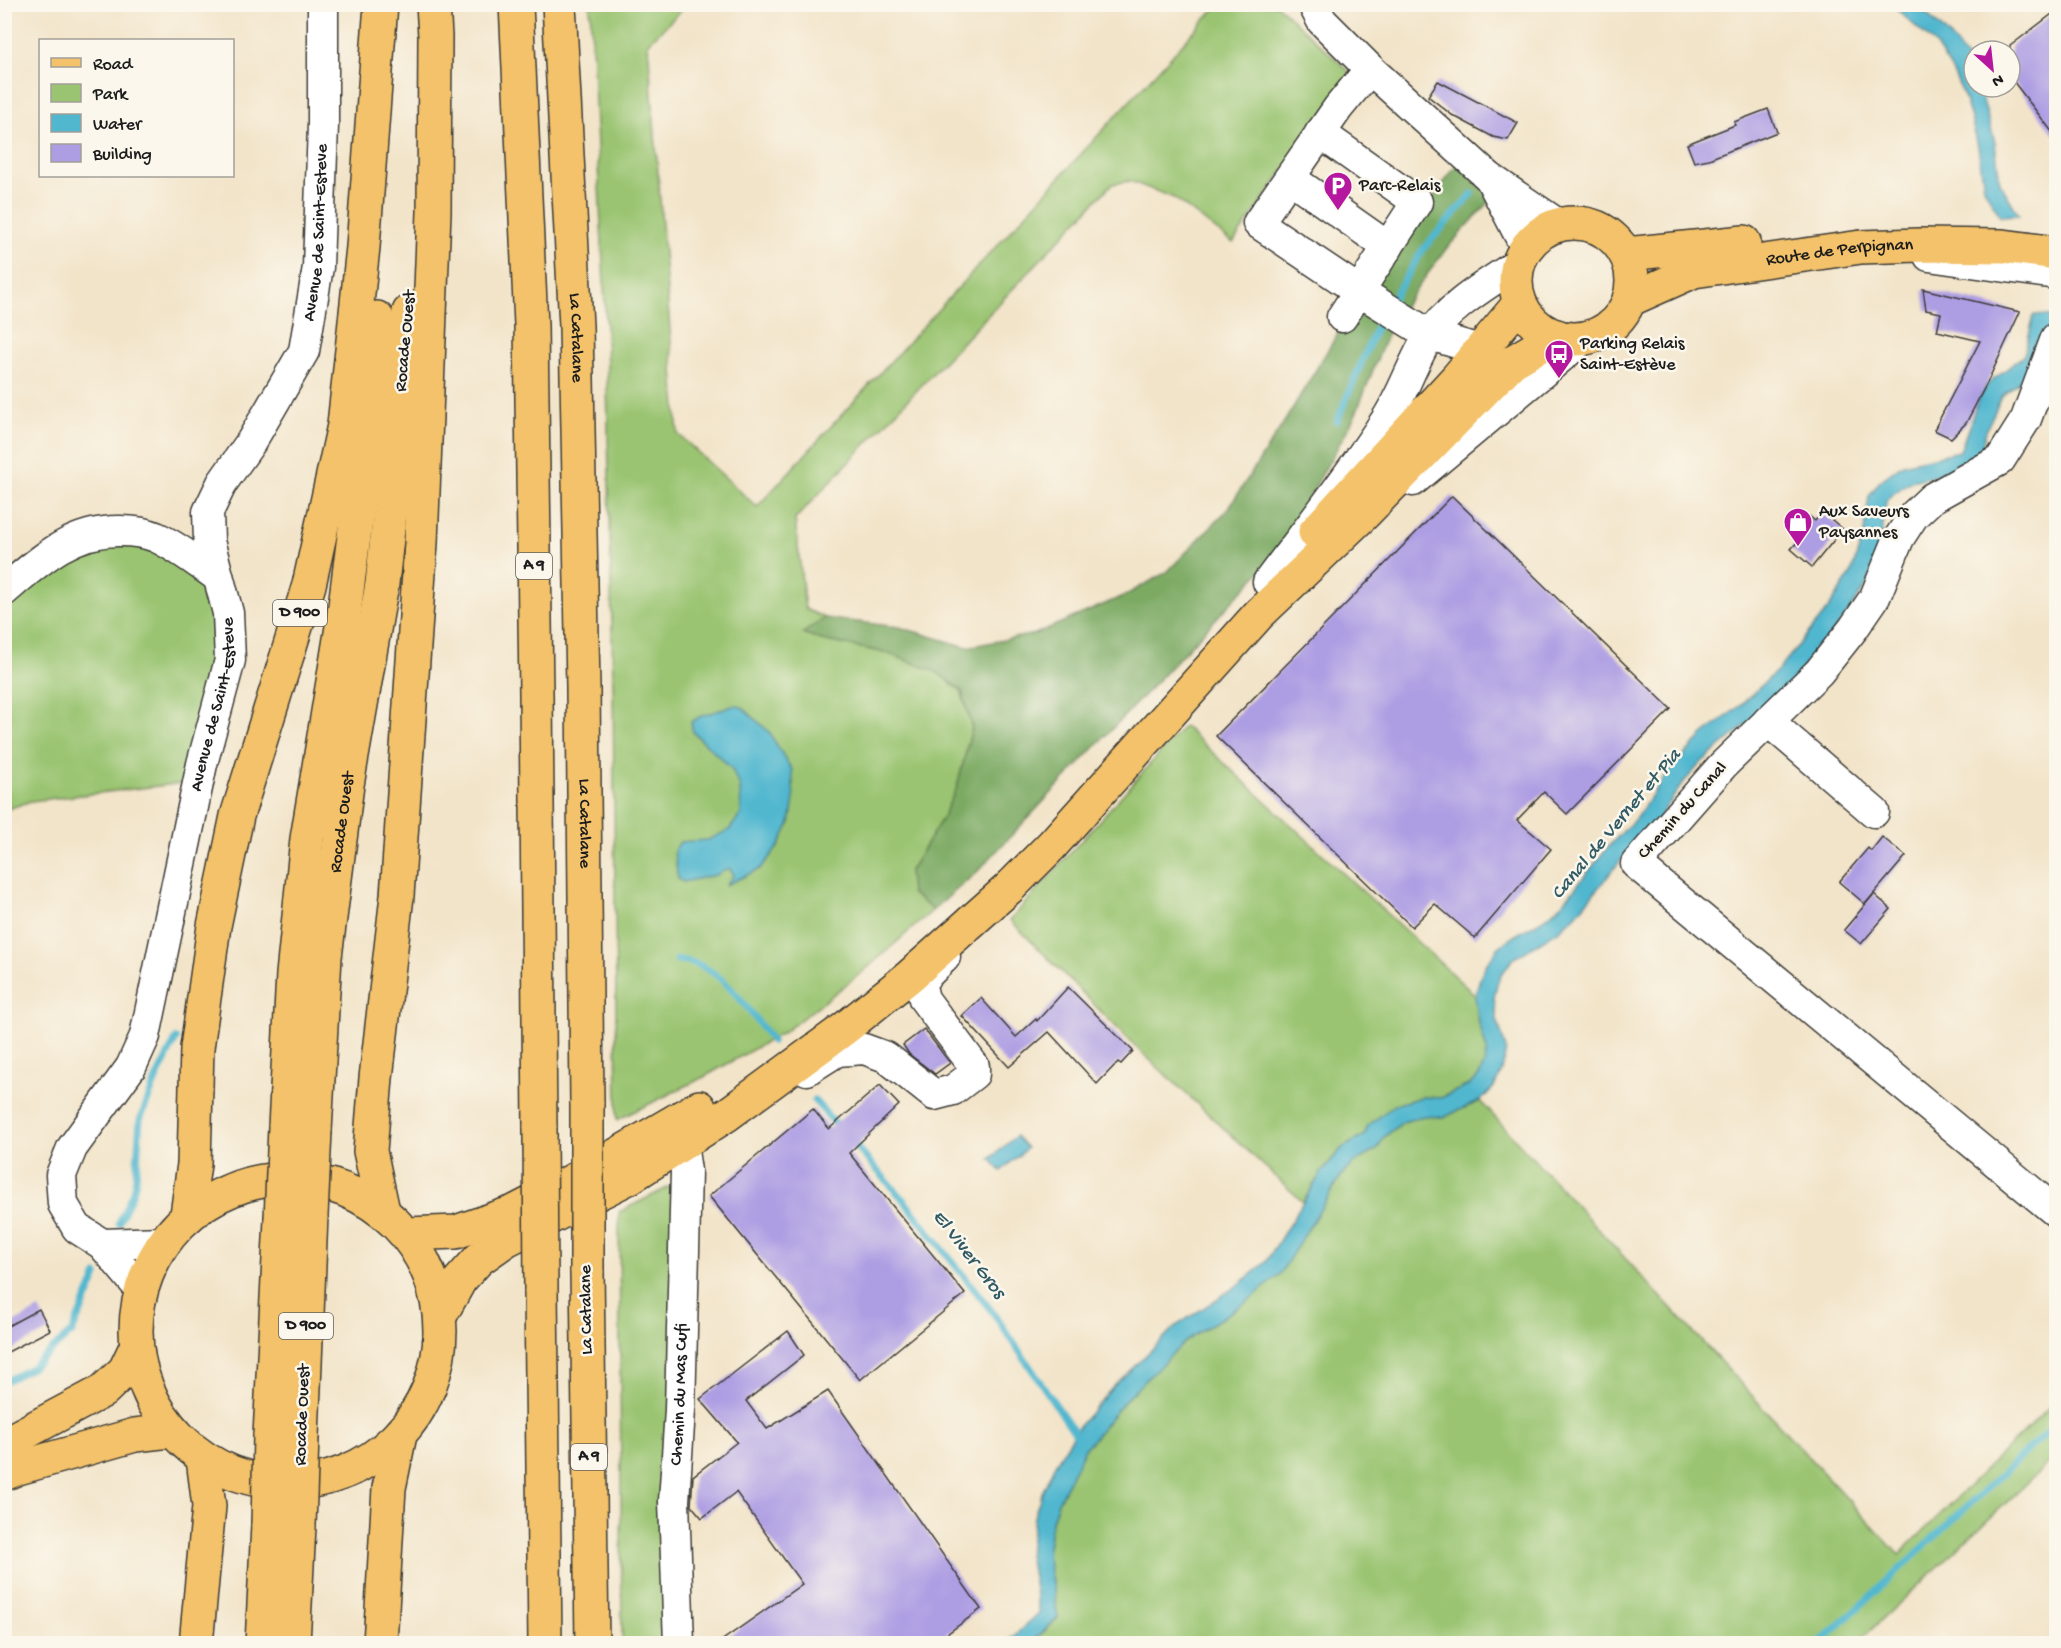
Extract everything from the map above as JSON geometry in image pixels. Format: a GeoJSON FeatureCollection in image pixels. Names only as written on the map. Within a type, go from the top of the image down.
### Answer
{"type":"FeatureCollection","features":[{"type":"Feature","properties":{"kind":"main road","name":"Rocade Ouest"},"geometry":{"type":"LineString","coordinates":[[293,1644],[283,1525],[300,1129],[293,974],[307,839],[343,621],[373,389],[383,205],[381,4]]}},
{"type":"Feature","properties":{"kind":"main road","name":"D 900"},"geometry":{"type":"LineString","coordinates":[[186,1215],[194,1164],[197,1048],[214,926],[237,816],[309,585],[344,425],[363,247],[381,4]]}},
{"type":"Feature","properties":{"kind":"main road","name":"Rocade Ouest"},"geometry":{"type":"LineString","coordinates":[[300,1129],[347,784],[382,584],[400,419],[412,275],[417,129],[413,4]]}},
{"type":"Feature","properties":{"kind":"main road"},"geometry":{"type":"LineString","coordinates":[[383,1211],[370,1151],[376,1078],[398,896],[421,543],[434,212],[435,36],[433,4]]}},
{"type":"Feature","properties":{"kind":"main road","name":"A 9"},"geometry":{"type":"LineString","coordinates":[[516,4],[531,337],[545,1644]]}},
{"type":"Feature","properties":{"kind":"main road","name":"La Catalane"},"geometry":{"type":"LineString","coordinates":[[559,4],[576,326],[587,1104],[591,1644]]}},
{"type":"Feature","properties":{"kind":"main road"},"geometry":{"type":"LineString","coordinates":[[440,1316],[460,1280],[479,1259],[506,1240],[630,1177],[728,1114],[844,1029],[910,976],[1008,889],[1052,845],[1259,614],[1364,514],[1512,362],[1570,337],[1600,332],[1612,324],[1622,314],[1629,300],[1632,277],[1626,254],[1614,238],[1597,228],[1578,223],[1559,225],[1541,233],[1523,255],[1516,283],[1520,303],[1534,323],[1541,328],[1570,337]]}},
{"type":"Feature","properties":{"kind":"main road","name":"Route de Perpignan"},"geometry":{"type":"LineString","coordinates":[[1626,254],[1895,228],[2003,230],[2056,236]]}},
{"type":"Feature","properties":{"kind":"main road","name":"Route de Perpignan"},"geometry":{"type":"LineString","coordinates":[[1629,300],[1694,271],[1861,247],[2004,246],[2056,253]]}},
{"type":"Feature","properties":{"kind":"main road"},"geometry":{"type":"LineString","coordinates":[[407,1234],[456,1232],[514,1212],[558,1189],[688,1115],[802,1037],[875,982],[987,884],[1158,703],[1456,379],[1520,303]]}},
{"type":"Feature","properties":{"kind":"main road"},"geometry":{"type":"LineString","coordinates":[[306,1179],[347,1190],[383,1211],[407,1234],[430,1273],[440,1316],[439,1355],[428,1391],[409,1424],[400,1435],[357,1467],[306,1483],[252,1480],[203,1459],[170,1431],[147,1392],[135,1349],[140,1289],[163,1242],[186,1215],[222,1192],[263,1180],[306,1179]]}},
{"type":"Feature","properties":{"kind":"main road"},"geometry":{"type":"LineString","coordinates":[[4,1444],[103,1391],[125,1370],[135,1349]]}},
{"type":"Feature","properties":{"kind":"main road"},"geometry":{"type":"LineString","coordinates":[[4,1474],[135,1435],[170,1431]]}},
{"type":"Feature","properties":{"kind":"main road"},"geometry":{"type":"LineString","coordinates":[[380,1644],[389,1488],[400,1435]]}},
{"type":"Feature","properties":{"kind":"main road"},"geometry":{"type":"LineString","coordinates":[[196,1644],[209,1506],[203,1459]]}},
{"type":"Feature","properties":{"kind":"main road","name":"Rocade Ouest"},"geometry":{"type":"LineString","coordinates":[[262,1644],[283,1525]]}},
{"type":"Feature","properties":{"kind":"street","name":"Avenue de Saint-Esteve"},"geometry":{"type":"LineString","coordinates":[[140,1289],[102,1244],[77,1228],[63,1204],[61,1175],[72,1148],[131,1067],[145,1036],[202,764],[230,660],[228,613],[209,541],[208,512],[222,483],[251,442],[304,351],[318,267],[323,125],[323,4]]}},
{"type":"Feature","properties":{"kind":"street"},"geometry":{"type":"LineString","coordinates":[[1314,10],[1370,69],[1490,178],[1559,225]]}},
{"type":"Feature","properties":{"kind":"street"},"geometry":{"type":"LineString","coordinates":[[1370,69],[1338,108],[1258,223],[1359,291],[1430,335],[1480,350]]}},
{"type":"Feature","properties":{"kind":"street"},"geometry":{"type":"LineString","coordinates":[[1320,133],[1418,202],[1342,317]]}},
{"type":"Feature","properties":{"kind":"street"},"geometry":{"type":"LineString","coordinates":[[1290,178],[1388,247]]}},
{"type":"Feature","properties":{"kind":"street"},"geometry":{"type":"LineString","coordinates":[[1268,582],[1386,420],[1430,335],[1444,318],[1523,255],[1490,178]]}},
{"type":"Feature","properties":{"kind":"street"},"geometry":{"type":"LineString","coordinates":[[1861,247],[2056,274]]}},
{"type":"Feature","properties":{"kind":"street","name":"Chemin du Canal"},"geometry":{"type":"LineString","coordinates":[[2056,338],[2026,419],[2000,460],[1932,498],[1914,515],[1899,538],[1875,597],[1819,672],[1723,765],[1636,864],[2056,1212]]}},
{"type":"Feature","properties":{"kind":"street"},"geometry":{"type":"LineString","coordinates":[[155,537],[178,530],[208,512]]}},
{"type":"Feature","properties":{"kind":"street"},"geometry":{"type":"LineString","coordinates":[[4,591],[36,564],[78,537],[105,530],[134,531],[155,537],[218,577]]}},
{"type":"Feature","properties":{"kind":"street"},"geometry":{"type":"LineString","coordinates":[[1768,721],[1874,812]]}},
{"type":"Feature","properties":{"kind":"street"},"geometry":{"type":"LineString","coordinates":[[728,1114],[794,1078],[837,1050],[864,1049],[886,1057],[934,1095],[953,1090],[974,1074],[974,1066],[924,999],[920,982],[1027,879],[1052,845]]}},
{"type":"Feature","properties":{"kind":"street","name":"Chemin du Mas Cufi"},"geometry":{"type":"LineString","coordinates":[[679,1644],[674,1501],[680,1410],[686,1171],[682,1144]]}},
{"type":"Feature","properties":{"kind":"street"},"geometry":{"type":"LineString","coordinates":[[102,1244],[163,1242]]}},
{"type":"Feature","properties":{"kind":"green space"},"geometry":{"type":"Polygon","coordinates":[[[590,5],[687,5],[648,43],[678,434],[757,507],[1218,5],[1277,5],[1354,76],[1327,109],[1233,243],[1174,198],[1130,181],[1112,184],[795,519],[805,609],[825,618],[804,633],[822,640],[887,653],[935,671],[961,691],[972,728],[957,788],[911,893],[933,910],[865,970],[784,1032],[704,1077],[617,1120],[613,686],[606,325],[590,5]]]}},
{"type":"Feature","properties":{"kind":"green space"},"geometry":{"type":"Polygon","coordinates":[[[1457,164],[1493,198],[1446,249],[1392,322],[1355,416],[1278,553],[976,873],[933,910],[911,893],[909,872],[943,817],[957,787],[972,728],[962,691],[935,671],[887,653],[822,640],[803,633],[825,618],[899,627],[967,647],[1035,634],[1126,595],[1167,572],[1228,509],[1343,325],[1457,164]]]}},
{"type":"Feature","properties":{"kind":"green space"},"geometry":{"type":"Polygon","coordinates":[[[106,544],[133,545],[150,549],[205,580],[215,615],[216,658],[184,783],[31,801],[5,810],[4,608],[44,575],[83,550],[106,544]]]}},
{"type":"Feature","properties":{"kind":"green space"},"geometry":{"type":"Polygon","coordinates":[[[1184,726],[1476,996],[1479,1022],[1487,1050],[1479,1076],[1469,1085],[1441,1098],[1422,1097],[1394,1106],[1368,1126],[1364,1136],[1342,1148],[1327,1165],[1303,1202],[1139,1050],[1010,920],[1184,726]]]}},
{"type":"Feature","properties":{"kind":"green space"},"geometry":{"type":"Polygon","coordinates":[[[1480,1101],[1899,1555],[2056,1400],[2056,1456],[1857,1643],[1031,1644],[1058,1618],[1047,1554],[1052,1521],[1058,1502],[1085,1449],[1126,1399],[1187,1340],[1248,1301],[1314,1218],[1326,1199],[1324,1197],[1327,1198],[1341,1176],[1353,1163],[1378,1149],[1383,1138],[1403,1122],[1423,1116],[1444,1117],[1480,1101]]]}},
{"type":"Feature","properties":{"kind":"green space"},"geometry":{"type":"Polygon","coordinates":[[[675,1184],[669,1643],[622,1643],[619,1212],[675,1184]]]}},
{"type":"Feature","properties":{"kind":"water"},"geometry":{"type":"Polygon","coordinates":[[[1892,5],[1917,5],[1954,41],[1962,51],[1962,91],[1935,44],[1892,5]]]}},
{"type":"Feature","properties":{"kind":"water"},"geometry":{"type":"Polygon","coordinates":[[[1965,99],[1982,99],[1995,143],[2000,183],[2019,215],[2000,216],[1984,188],[1971,118],[1965,99]]]}},
{"type":"Feature","properties":{"kind":"water","name":"Canal de Vernet et Pia"},"geometry":{"type":"Polygon","coordinates":[[[2034,315],[2052,316],[2048,341],[2039,366],[2002,396],[1987,428],[1979,456],[1958,471],[1911,481],[1893,494],[1886,502],[1882,535],[1868,583],[1843,620],[1793,680],[1752,720],[1702,762],[1683,783],[1651,829],[1622,859],[1575,916],[1558,931],[1512,960],[1502,974],[1494,998],[1497,1019],[1506,1049],[1502,1071],[1494,1087],[1480,1101],[1444,1117],[1423,1116],[1403,1122],[1383,1138],[1378,1149],[1353,1163],[1341,1176],[1280,1274],[1248,1301],[1187,1340],[1126,1399],[1085,1449],[1058,1502],[1052,1521],[1047,1554],[1058,1618],[1031,1643],[1005,1644],[1039,1613],[1029,1554],[1034,1517],[1054,1466],[1080,1425],[1113,1387],[1176,1326],[1237,1286],[1266,1262],[1321,1173],[1342,1148],[1364,1136],[1368,1126],[1394,1105],[1422,1097],[1441,1098],[1469,1085],[1479,1076],[1487,1050],[1479,1023],[1475,997],[1486,965],[1499,947],[1547,917],[1563,903],[1608,847],[1636,818],[1669,771],[1703,735],[1740,706],[1780,668],[1828,609],[1851,574],[1864,532],[1869,496],[1880,481],[1903,464],[1960,451],[1978,401],[1988,384],[2024,355],[2034,315]]]}},
{"type":"Feature","properties":{"kind":"water"},"geometry":{"type":"Polygon","coordinates":[[[736,705],[743,708],[769,732],[792,770],[794,799],[790,823],[779,846],[760,869],[726,885],[734,875],[729,868],[716,875],[683,882],[678,879],[674,851],[680,842],[708,840],[729,830],[741,814],[740,787],[731,768],[693,732],[691,722],[701,716],[736,705]]]}},
{"type":"Feature","properties":{"kind":"water"},"geometry":{"type":"Polygon","coordinates":[[[1016,1136],[1027,1148],[1001,1171],[990,1159],[1016,1136]]]}},
{"type":"Feature","properties":{"kind":"building"},"geometry":{"type":"Polygon","coordinates":[[[2056,11],[2056,137],[2022,93],[2022,39],[2019,39],[2056,11]]]}},
{"type":"Feature","properties":{"kind":"building"},"geometry":{"type":"Polygon","coordinates":[[[1438,81],[1518,123],[1508,140],[1493,137],[1452,115],[1428,96],[1438,81]]]}},
{"type":"Feature","properties":{"kind":"building"},"geometry":{"type":"Polygon","coordinates":[[[1768,109],[1777,132],[1709,159],[1694,162],[1687,144],[1768,109]]]}},
{"type":"Feature","properties":{"kind":"building"},"geometry":{"type":"Polygon","coordinates":[[[1923,289],[2020,312],[1966,423],[1951,438],[1934,430],[1980,341],[1937,331],[1941,313],[1926,310],[1923,289]]]}},
{"type":"Feature","properties":{"kind":"building"},"geometry":{"type":"Polygon","coordinates":[[[1452,496],[1671,709],[1567,814],[1544,792],[1517,820],[1551,849],[1475,938],[1435,904],[1412,927],[1216,736],[1452,496]]]}},
{"type":"Feature","properties":{"kind":"building"},"geometry":{"type":"Polygon","coordinates":[[[1822,512],[1843,529],[1812,567],[1791,549],[1801,538],[1795,533],[1809,516],[1815,521],[1822,512]]]}},
{"type":"Feature","properties":{"kind":"building"},"geometry":{"type":"Polygon","coordinates":[[[1882,837],[1906,856],[1865,904],[1839,882],[1868,848],[1871,851],[1882,837]]]}},
{"type":"Feature","properties":{"kind":"building"},"geometry":{"type":"Polygon","coordinates":[[[1874,894],[1891,909],[1861,944],[1844,930],[1874,894]]]}},
{"type":"Feature","properties":{"kind":"building"},"geometry":{"type":"Polygon","coordinates":[[[1068,987],[1133,1051],[1121,1064],[1118,1062],[1097,1084],[1049,1032],[1009,1067],[962,1016],[981,998],[1016,1037],[1036,1019],[1037,1021],[1068,987]]]}},
{"type":"Feature","properties":{"kind":"building"},"geometry":{"type":"Polygon","coordinates":[[[924,1029],[950,1063],[935,1074],[909,1054],[903,1045],[924,1029]]]}},
{"type":"Feature","properties":{"kind":"building"},"geometry":{"type":"Polygon","coordinates":[[[880,1085],[899,1105],[849,1153],[965,1294],[860,1380],[709,1196],[813,1109],[829,1129],[880,1085]]]}},
{"type":"Feature","properties":{"kind":"building"},"geometry":{"type":"Polygon","coordinates":[[[39,1309],[50,1330],[4,1354],[4,1328],[39,1309]]]}},
{"type":"Feature","properties":{"kind":"building"},"geometry":{"type":"Polygon","coordinates":[[[788,1331],[804,1355],[746,1401],[767,1429],[828,1391],[981,1609],[933,1644],[717,1644],[802,1584],[736,1492],[702,1518],[691,1505],[693,1476],[737,1442],[700,1399],[788,1331]]]}},
{"type":"Feature","properties":{"kind":"waterway"},"geometry":{"type":"LineString","coordinates":[[1391,301],[1424,248],[1472,194]]}},
{"type":"Feature","properties":{"kind":"waterway"},"geometry":{"type":"LineString","coordinates":[[1337,421],[1378,323]]}},
{"type":"Feature","properties":{"kind":"waterway","name":"El Viver Gros"},"geometry":{"type":"LineString","coordinates":[[677,960],[707,969],[720,978],[743,1002],[772,1041]]}},
{"type":"Feature","properties":{"kind":"waterway","name":"El Viver Gros"},"geometry":{"type":"LineString","coordinates":[[119,1223],[133,1192],[136,1179],[140,1120],[157,1077],[176,1039]]}},
{"type":"Feature","properties":{"kind":"waterway","name":"El Viver Gros"},"geometry":{"type":"LineString","coordinates":[[814,1100],[840,1129]]}},
{"type":"Feature","properties":{"kind":"waterway","name":"El Viver Gros"},"geometry":{"type":"LineString","coordinates":[[851,1141],[902,1198],[994,1314],[1079,1439]]}},
{"type":"Feature","properties":{"kind":"waterway","name":"El Viver Gros"},"geometry":{"type":"LineString","coordinates":[[4,1382],[31,1368],[72,1332],[97,1275]]}},
{"type":"Feature","properties":{"kind":"waterway"},"geometry":{"type":"LineString","coordinates":[[1819,1644],[2056,1424]]}},
{"type":"Feature","properties":{"kind":"place","name":"Parc-Relais"},"geometry":{"type":"Point","coordinates":[1338,212]}},
{"type":"Feature","properties":{"kind":"place","name":"Parking Relais Saint-Estève"},"geometry":{"type":"Point","coordinates":[1559,380]}},
{"type":"Feature","properties":{"kind":"place","name":"Aux Saveurs Paysannes"},"geometry":{"type":"Point","coordinates":[1798,548]}}]}
